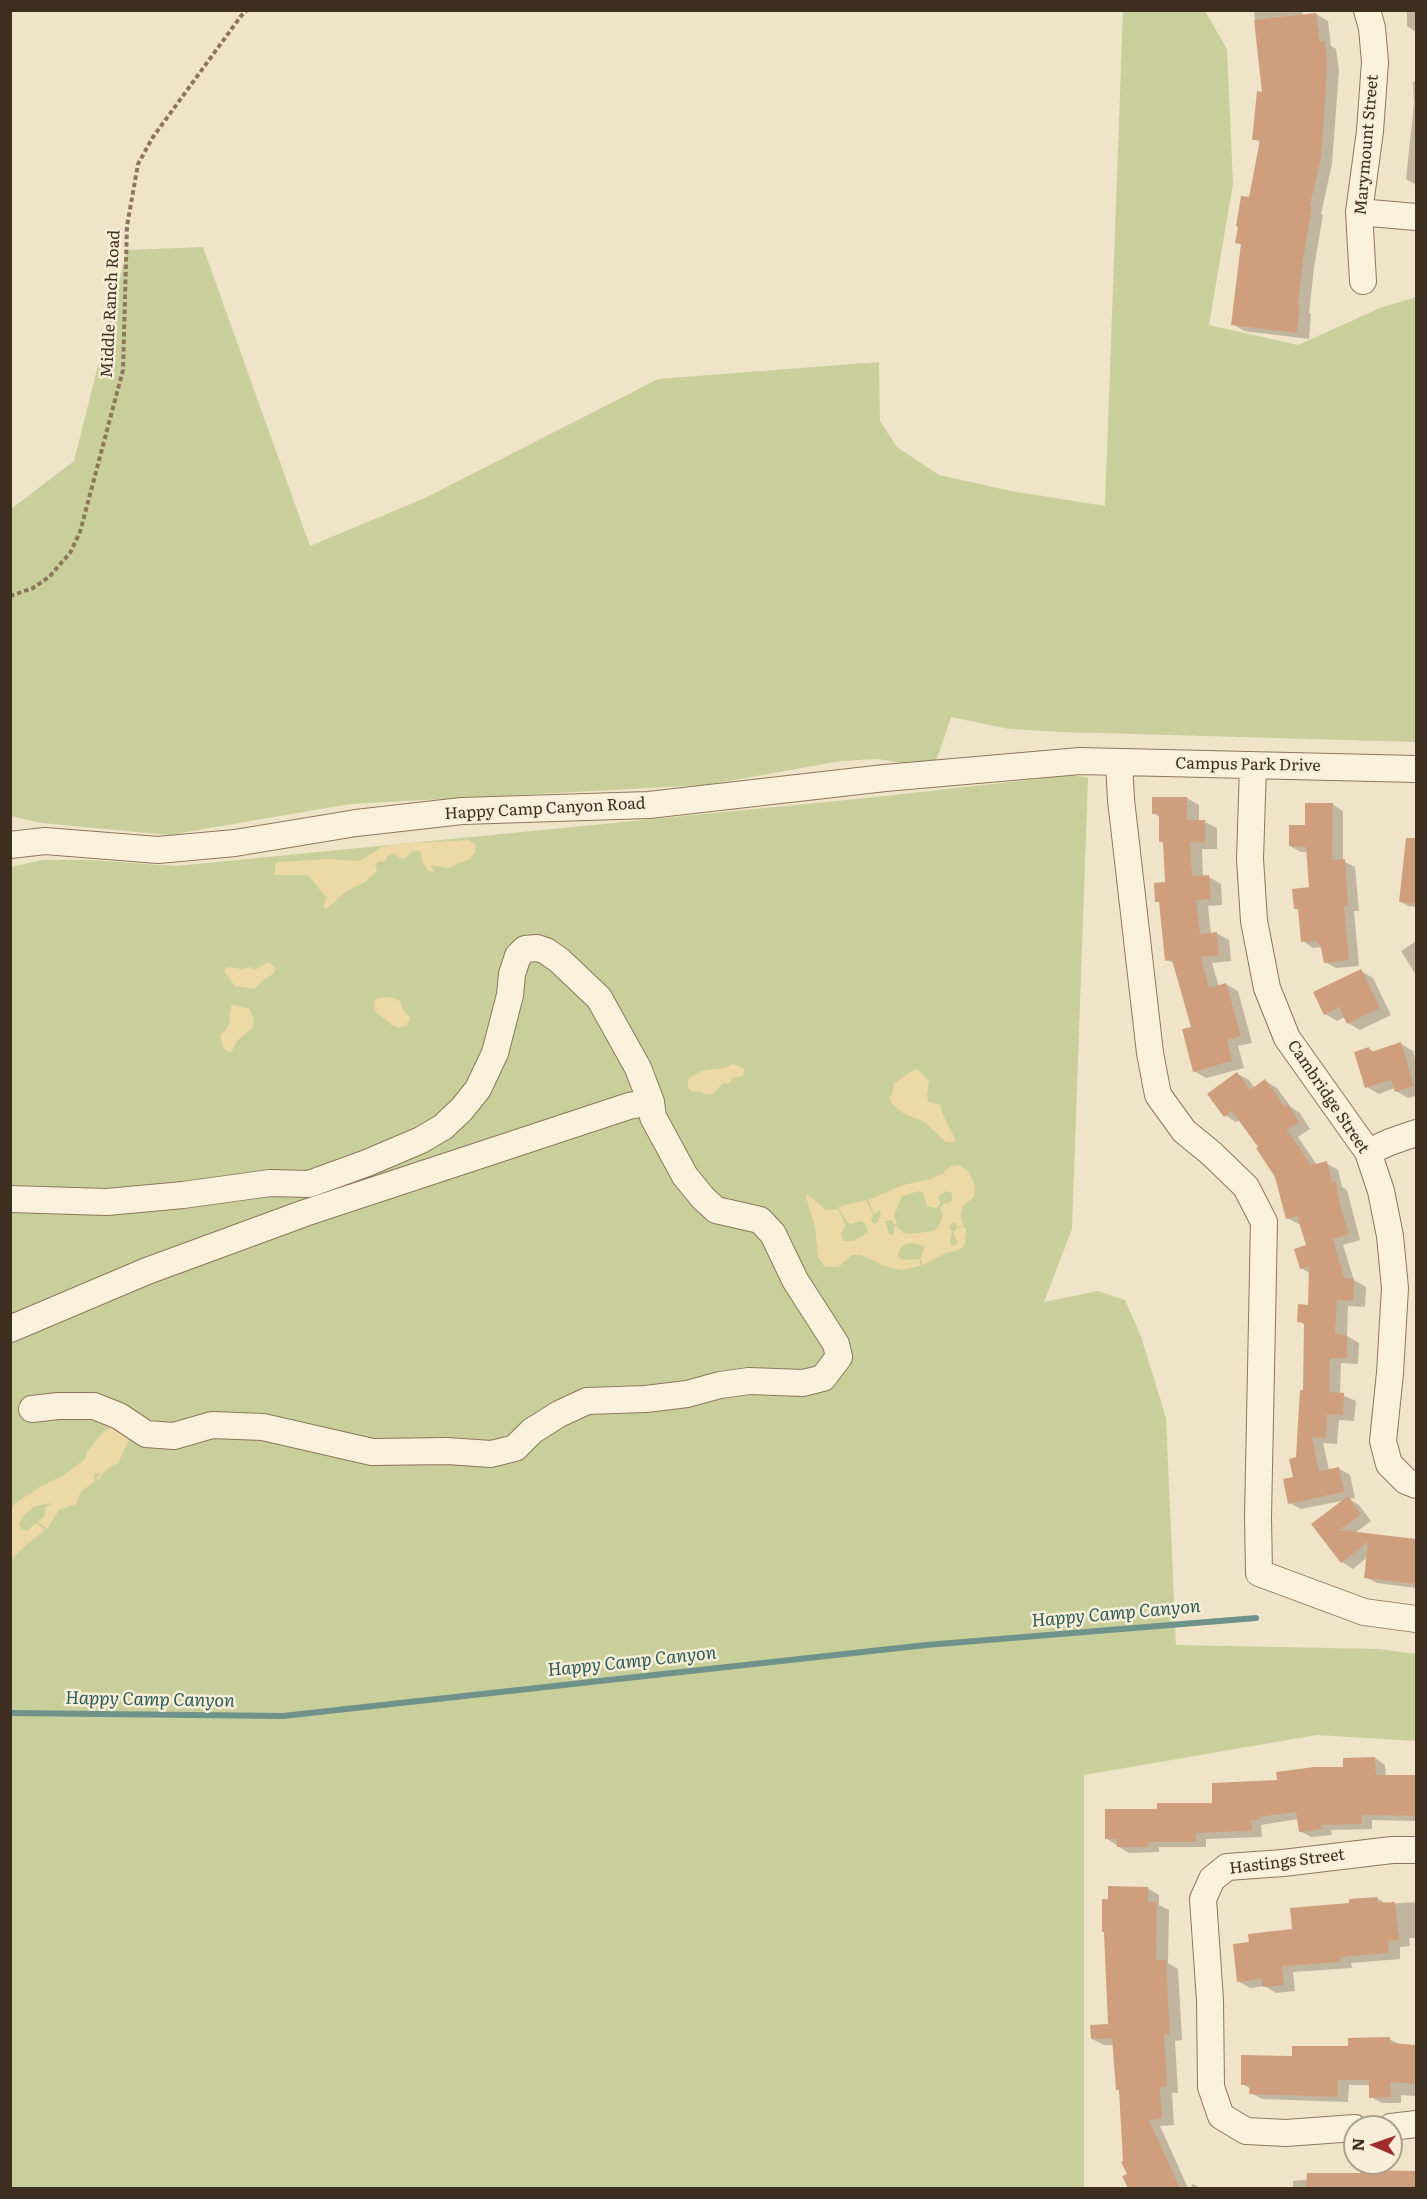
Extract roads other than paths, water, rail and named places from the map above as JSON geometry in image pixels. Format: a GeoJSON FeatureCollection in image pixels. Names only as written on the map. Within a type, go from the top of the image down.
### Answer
{"type":"FeatureCollection","features":[{"type":"Feature","properties":{"kind":"street","name":"Marymount Street"},"geometry":{"type":"LineString","coordinates":[[1363,281],[1359,212],[1370,131],[1375,62],[1372,28],[1367,10]]}},
{"type":"Feature","properties":{"kind":"street"},"geometry":{"type":"LineString","coordinates":[[1359,212],[1416,217]]}},
{"type":"Feature","properties":{"kind":"street","name":"Campus Park Drive"},"geometry":{"type":"LineString","coordinates":[[1080,761],[1416,769]]}},
{"type":"Feature","properties":{"kind":"street","name":"Happy Camp Canyon Road"},"geometry":{"type":"LineString","coordinates":[[10,845],[45,841],[159,850],[235,843],[356,823],[462,811],[649,805],[885,778],[1080,761]]}},
{"type":"Feature","properties":{"kind":"street"},"geometry":{"type":"LineString","coordinates":[[1119,762],[1121,800],[1150,1053],[1158,1095],[1184,1131],[1246,1187],[1264,1222],[1258,1517],[1259,1574],[1364,1612],[1416,1619]]}},
{"type":"Feature","properties":{"kind":"street","name":"Cambridge Street"},"geometry":{"type":"LineString","coordinates":[[1252,766],[1250,859],[1254,921],[1267,988],[1287,1038],[1368,1152],[1382,1191],[1390,1236],[1395,1288],[1383,1441],[1389,1464],[1406,1481],[1416,1485]]}},
{"type":"Feature","properties":{"kind":"street"},"geometry":{"type":"LineString","coordinates":[[10,1199],[107,1202],[183,1195],[270,1183],[309,1184],[421,1140],[443,1127],[478,1089],[495,1053],[505,1019],[512,974],[518,956],[525,949],[537,948],[546,951],[574,973],[599,998],[638,1068],[651,1102],[653,1117],[685,1176],[716,1210],[760,1220],[772,1234],[795,1280],[836,1344],[839,1357],[823,1378],[803,1383],[749,1381],[720,1385],[687,1394],[646,1399],[587,1401],[559,1414],[532,1431],[515,1448],[491,1454],[447,1451],[372,1452],[263,1427],[212,1425],[174,1436],[146,1434],[119,1416],[94,1406],[32,1409]]}},
{"type":"Feature","properties":{"kind":"street"},"geometry":{"type":"LineString","coordinates":[[10,1329],[147,1271],[305,1213],[628,1106],[651,1102]]}},
{"type":"Feature","properties":{"kind":"street"},"geometry":{"type":"LineString","coordinates":[[1368,1152],[1416,1133]]}},
{"type":"Feature","properties":{"kind":"street","name":"Hastings Street"},"geometry":{"type":"LineString","coordinates":[[1343,2129],[1286,2133],[1246,2130],[1221,2116],[1210,2087],[1210,2000],[1203,1899],[1212,1879],[1227,1867],[1392,1850],[1416,1850]]}},
{"type":"Feature","properties":{"kind":"waterway","name":"Happy Camp Canyon"},"geometry":{"type":"LineString","coordinates":[[10,1713],[283,1716],[926,1645],[1256,1618]]}}]}
